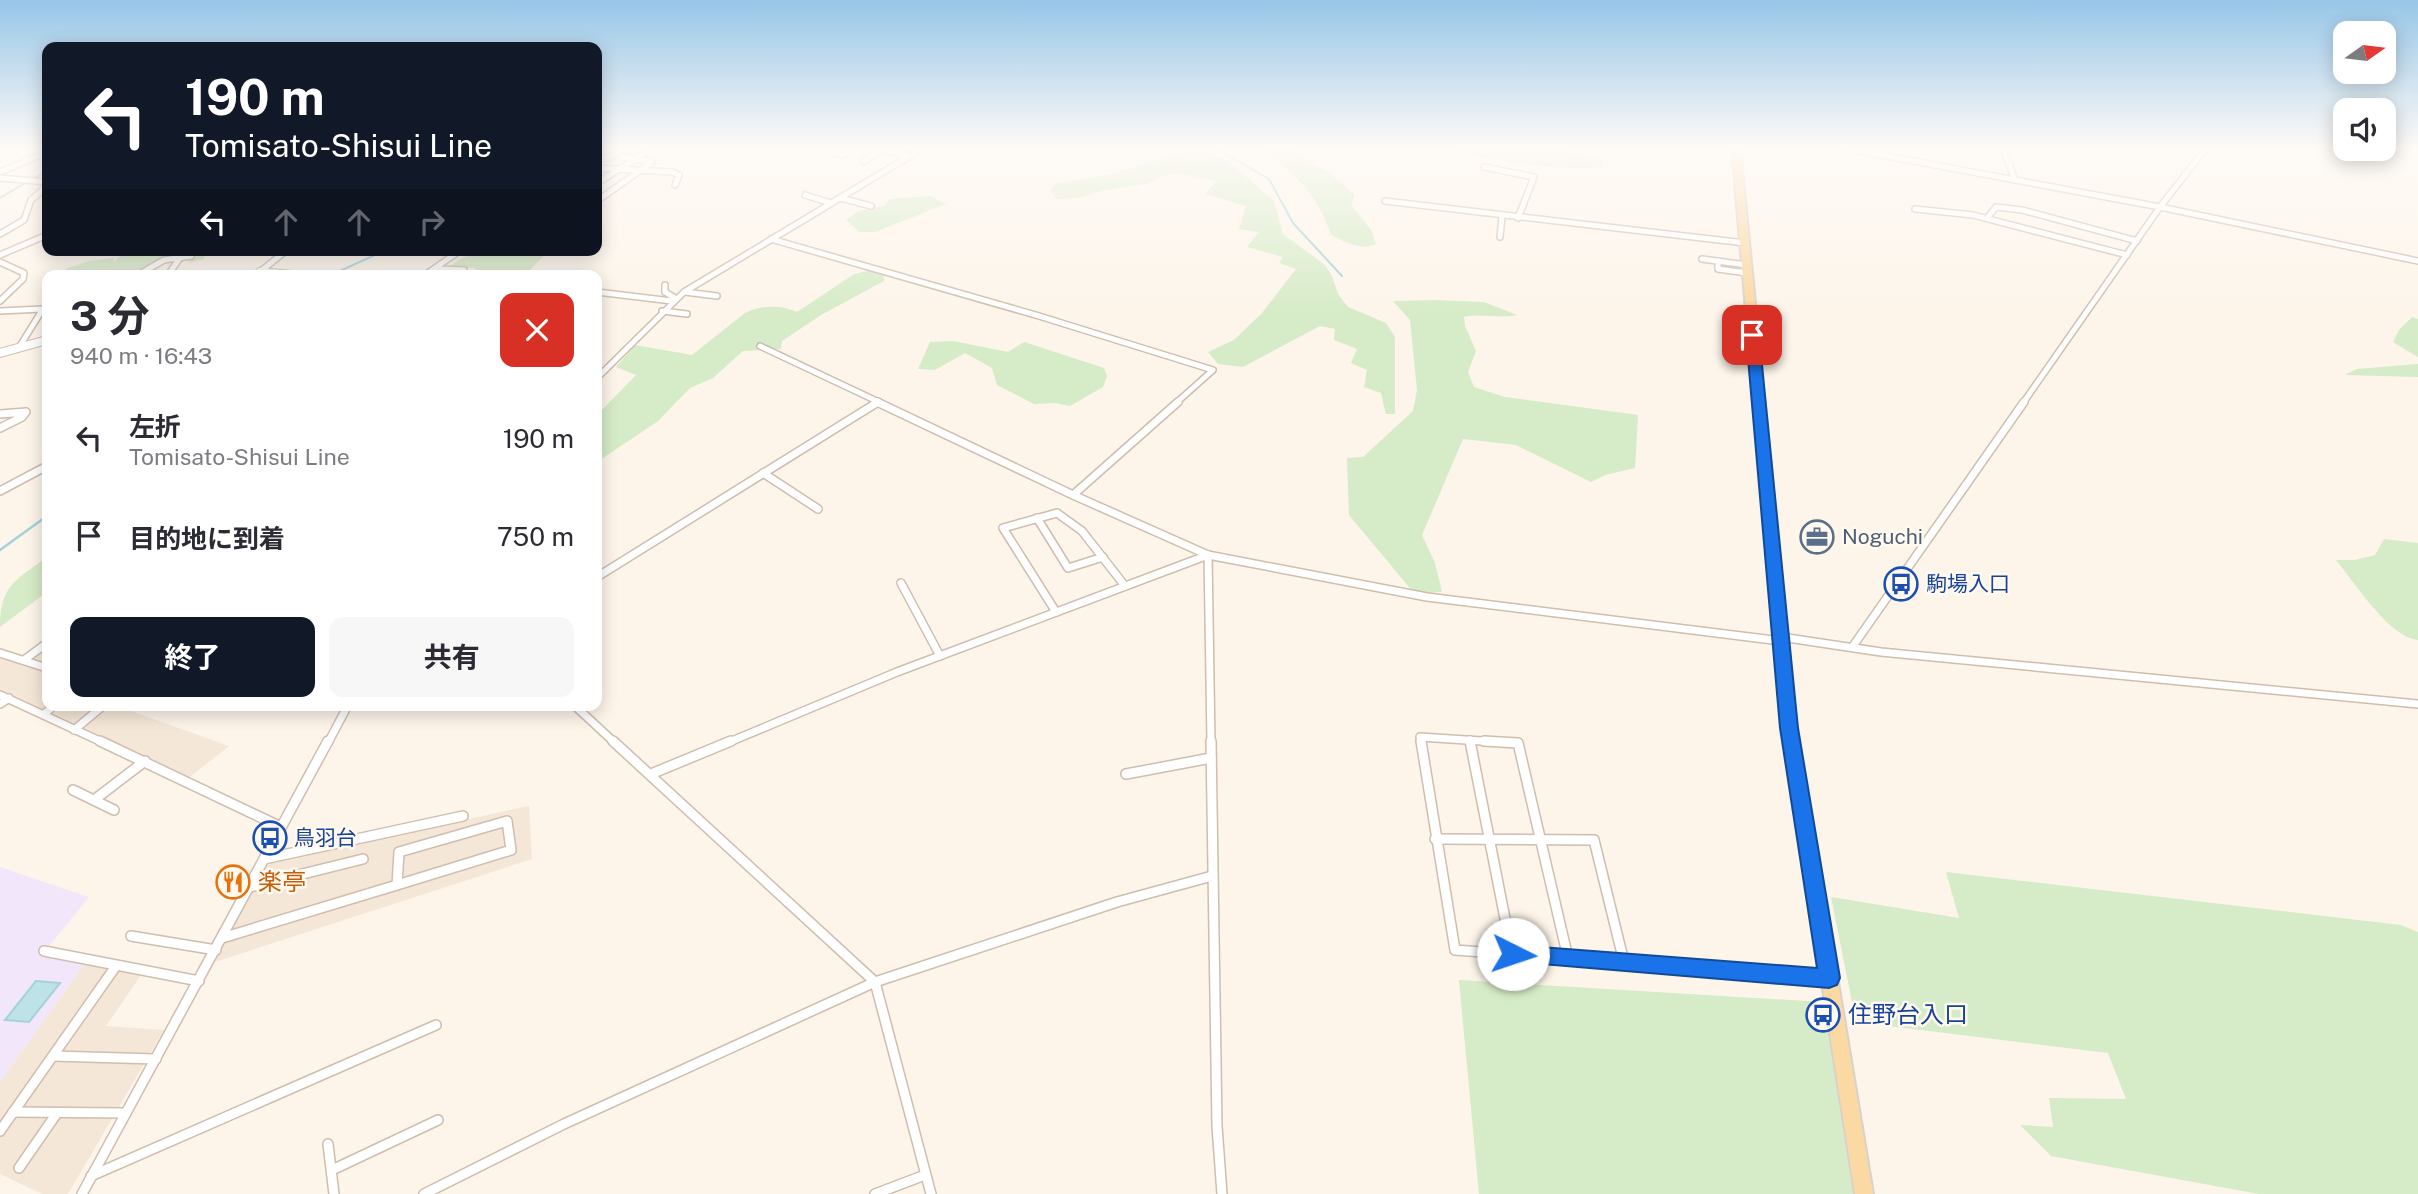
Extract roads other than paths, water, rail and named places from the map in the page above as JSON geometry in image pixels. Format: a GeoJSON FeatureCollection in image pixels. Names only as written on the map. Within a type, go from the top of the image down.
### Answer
{"type":"FeatureCollection","features":[{"type":"Feature","properties":{"kind":"main road"},"geometry":{"type":"LineString","coordinates":[[1741,204],[1789,728],[1864,1194]]}},
{"type":"Feature","properties":{"kind":"street"},"geometry":{"type":"LineString","coordinates":[[0,234],[24,220],[30,204]]}},
{"type":"Feature","properties":{"kind":"street"},"geometry":{"type":"LineString","coordinates":[[602,373],[674,299],[830,204]]}},
{"type":"Feature","properties":{"kind":"street"},"geometry":{"type":"LineString","coordinates":[[862,204],[871,206]]}},
{"type":"Feature","properties":{"kind":"street"},"geometry":{"type":"LineString","coordinates":[[1406,204],[1745,243]]}},
{"type":"Feature","properties":{"kind":"street"},"geometry":{"type":"LineString","coordinates":[[1518,218],[1524,204]]}},
{"type":"Feature","properties":{"kind":"street"},"geometry":{"type":"LineString","coordinates":[[2142,204],[2418,261]]}},
{"type":"Feature","properties":{"kind":"street"},"geometry":{"type":"LineString","coordinates":[[1853,646],[2163,204]]}},
{"type":"Feature","properties":{"kind":"street"},"geometry":{"type":"LineString","coordinates":[[1987,218],[1996,207],[2022,210],[2137,241]]}},
{"type":"Feature","properties":{"kind":"street"},"geometry":{"type":"LineString","coordinates":[[1915,209],[1987,218],[2127,255]]}},
{"type":"Feature","properties":{"kind":"street"},"geometry":{"type":"LineString","coordinates":[[1500,237],[1502,216]]}},
{"type":"Feature","properties":{"kind":"street"},"geometry":{"type":"LineString","coordinates":[[0,255],[42,237]]}},
{"type":"Feature","properties":{"kind":"street"},"geometry":{"type":"LineString","coordinates":[[772,239],[1039,316],[1213,370],[1073,495]]}},
{"type":"Feature","properties":{"kind":"street"},"geometry":{"type":"LineString","coordinates":[[147,270],[164,260],[191,256]]}},
{"type":"Feature","properties":{"kind":"street"},"geometry":{"type":"LineString","coordinates":[[263,270],[280,256]]}},
{"type":"Feature","properties":{"kind":"street"},"geometry":{"type":"LineString","coordinates":[[434,270],[453,256]]}},
{"type":"Feature","properties":{"kind":"street"},"geometry":{"type":"LineString","coordinates":[[172,270],[181,258]]}},
{"type":"Feature","properties":{"kind":"street"},"geometry":{"type":"LineString","coordinates":[[1702,259],[1718,261],[1718,269],[1747,269]]}},
{"type":"Feature","properties":{"kind":"street"},"geometry":{"type":"LineString","coordinates":[[0,262],[24,273],[23,279],[0,301]]}},
{"type":"Feature","properties":{"kind":"street"},"geometry":{"type":"LineString","coordinates":[[434,270],[464,270]]}},
{"type":"Feature","properties":{"kind":"street"},"geometry":{"type":"LineString","coordinates":[[665,285],[665,292],[674,299]]}},
{"type":"Feature","properties":{"kind":"street"},"geometry":{"type":"LineString","coordinates":[[602,292],[674,299]]}},
{"type":"Feature","properties":{"kind":"street"},"geometry":{"type":"LineString","coordinates":[[684,292],[717,296]]}},
{"type":"Feature","properties":{"kind":"street"},"geometry":{"type":"LineString","coordinates":[[0,311],[42,310]]}},
{"type":"Feature","properties":{"kind":"street"},"geometry":{"type":"LineString","coordinates":[[662,311],[687,314]]}},
{"type":"Feature","properties":{"kind":"street"},"geometry":{"type":"LineString","coordinates":[[18,349],[42,313]]}},
{"type":"Feature","properties":{"kind":"street"},"geometry":{"type":"LineString","coordinates":[[0,353],[42,342]]}},
{"type":"Feature","properties":{"kind":"street"},"geometry":{"type":"LineString","coordinates":[[760,346],[1073,495],[1208,555],[1427,597],[1853,646],[1881,652],[2418,704]]}},
{"type":"Feature","properties":{"kind":"street"},"geometry":{"type":"LineString","coordinates":[[602,574],[878,402]]}},
{"type":"Feature","properties":{"kind":"street"},"geometry":{"type":"LineString","coordinates":[[0,414],[26,412],[22,417],[0,428]]}},
{"type":"Feature","properties":{"kind":"street"},"geometry":{"type":"LineString","coordinates":[[0,491],[42,469]]}},
{"type":"Feature","properties":{"kind":"street"},"geometry":{"type":"LineString","coordinates":[[763,473],[818,509]]}},
{"type":"Feature","properties":{"kind":"street"},"geometry":{"type":"LineString","coordinates":[[1056,612],[1003,528],[1057,513],[1082,531],[1125,586]]}},
{"type":"Feature","properties":{"kind":"street"},"geometry":{"type":"LineString","coordinates":[[1037,518],[1068,568],[1103,557]]}},
{"type":"Feature","properties":{"kind":"street"},"geometry":{"type":"LineString","coordinates":[[651,774],[940,656],[1208,555]]}},
{"type":"Feature","properties":{"kind":"street"},"geometry":{"type":"LineString","coordinates":[[1208,555],[1217,1126],[1222,1194]]}},
{"type":"Feature","properties":{"kind":"street"},"geometry":{"type":"LineString","coordinates":[[901,583],[940,656]]}},
{"type":"Feature","properties":{"kind":"street"},"geometry":{"type":"LineString","coordinates":[[24,660],[42,647]]}},
{"type":"Feature","properties":{"kind":"street"},"geometry":{"type":"LineString","coordinates":[[1,654],[42,666]]}},
{"type":"Feature","properties":{"kind":"street"},"geometry":{"type":"LineString","coordinates":[[0,704],[4,697],[44,713],[74,730],[281,827]]}},
{"type":"Feature","properties":{"kind":"street"},"geometry":{"type":"LineString","coordinates":[[74,730],[97,711]]}},
{"type":"Feature","properties":{"kind":"street"},"geometry":{"type":"LineString","coordinates":[[82,1194],[345,711]]}},
{"type":"Feature","properties":{"kind":"street"},"geometry":{"type":"LineString","coordinates":[[581,711],[875,982],[931,1194]]}},
{"type":"Feature","properties":{"kind":"street"},"geometry":{"type":"LineString","coordinates":[[1568,958],[1518,743],[1420,737],[1455,950],[1829,978]]}},
{"type":"Feature","properties":{"kind":"street"},"geometry":{"type":"LineString","coordinates":[[1470,740],[1513,954]]}},
{"type":"Feature","properties":{"kind":"street"},"geometry":{"type":"LineString","coordinates":[[1126,774],[1210,758]]}},
{"type":"Feature","properties":{"kind":"street"},"geometry":{"type":"LineString","coordinates":[[94,800],[145,761]]}},
{"type":"Feature","properties":{"kind":"street"},"geometry":{"type":"LineString","coordinates":[[73,790],[114,810]]}},
{"type":"Feature","properties":{"kind":"street"},"geometry":{"type":"LineString","coordinates":[[264,859],[463,816]]}},
{"type":"Feature","properties":{"kind":"street"},"geometry":{"type":"LineString","coordinates":[[222,938],[397,885],[511,850],[507,821],[399,852],[397,885]]}},
{"type":"Feature","properties":{"kind":"street"},"geometry":{"type":"LineString","coordinates":[[1435,839],[1594,840],[1624,962]]}},
{"type":"Feature","properties":{"kind":"street"},"geometry":{"type":"LineString","coordinates":[[250,887],[363,859]]}},
{"type":"Feature","properties":{"kind":"street"},"geometry":{"type":"LineString","coordinates":[[424,1194],[564,1124],[875,982],[1117,902],[1212,876]]}},
{"type":"Feature","properties":{"kind":"street"},"geometry":{"type":"LineString","coordinates":[[131,936],[216,950]]}},
{"type":"Feature","properties":{"kind":"street"},"geometry":{"type":"LineString","coordinates":[[44,951],[199,981]]}},
{"type":"Feature","properties":{"kind":"street"},"geometry":{"type":"LineString","coordinates":[[0,1131],[116,966]]}},
{"type":"Feature","properties":{"kind":"street"},"geometry":{"type":"LineString","coordinates":[[92,1176],[436,1025]]}},
{"type":"Feature","properties":{"kind":"street"},"geometry":{"type":"LineString","coordinates":[[52,1056],[156,1059]]}},
{"type":"Feature","properties":{"kind":"street"},"geometry":{"type":"LineString","coordinates":[[13,1112],[126,1113]]}},
{"type":"Feature","properties":{"kind":"street"},"geometry":{"type":"LineString","coordinates":[[19,1168],[57,1112]]}},
{"type":"Feature","properties":{"kind":"street"},"geometry":{"type":"LineString","coordinates":[[332,1170],[438,1120]]}},
{"type":"Feature","properties":{"kind":"street"},"geometry":{"type":"LineString","coordinates":[[328,1144],[334,1194]]}},
{"type":"Feature","properties":{"kind":"street"},"geometry":{"type":"LineString","coordinates":[[875,1194],[925,1175]]}},
{"type":"Feature","properties":{"kind":"water"},"geometry":{"type":"Polygon","coordinates":[[[36,981],[60,983],[29,1022],[5,1020],[36,981]]]}},
{"type":"Feature","properties":{"kind":"waterway"},"geometry":{"type":"LineString","coordinates":[[1282,204],[1293,223],[1342,276]]}},
{"type":"Feature","properties":{"kind":"waterway"},"geometry":{"type":"LineString","coordinates":[[342,270],[373,256]]}},
{"type":"Feature","properties":{"kind":"waterway"},"geometry":{"type":"LineString","coordinates":[[0,550],[42,520]]}},
{"type":"Feature","properties":{"kind":"place","name":"Noguchi"},"geometry":{"type":"Point","coordinates":[1817,537]}},
{"type":"Feature","properties":{"kind":"place","name":"駒場入口"},"geometry":{"type":"Point","coordinates":[1901,584]}},
{"type":"Feature","properties":{"kind":"place","name":"鳥羽台"},"geometry":{"type":"Point","coordinates":[270,838]}},
{"type":"Feature","properties":{"kind":"place","name":"楽亭"},"geometry":{"type":"Point","coordinates":[233,882]}},
{"type":"Feature","properties":{"kind":"place","name":"住野台入口"},"geometry":{"type":"Point","coordinates":[1823,1015]}}]}
